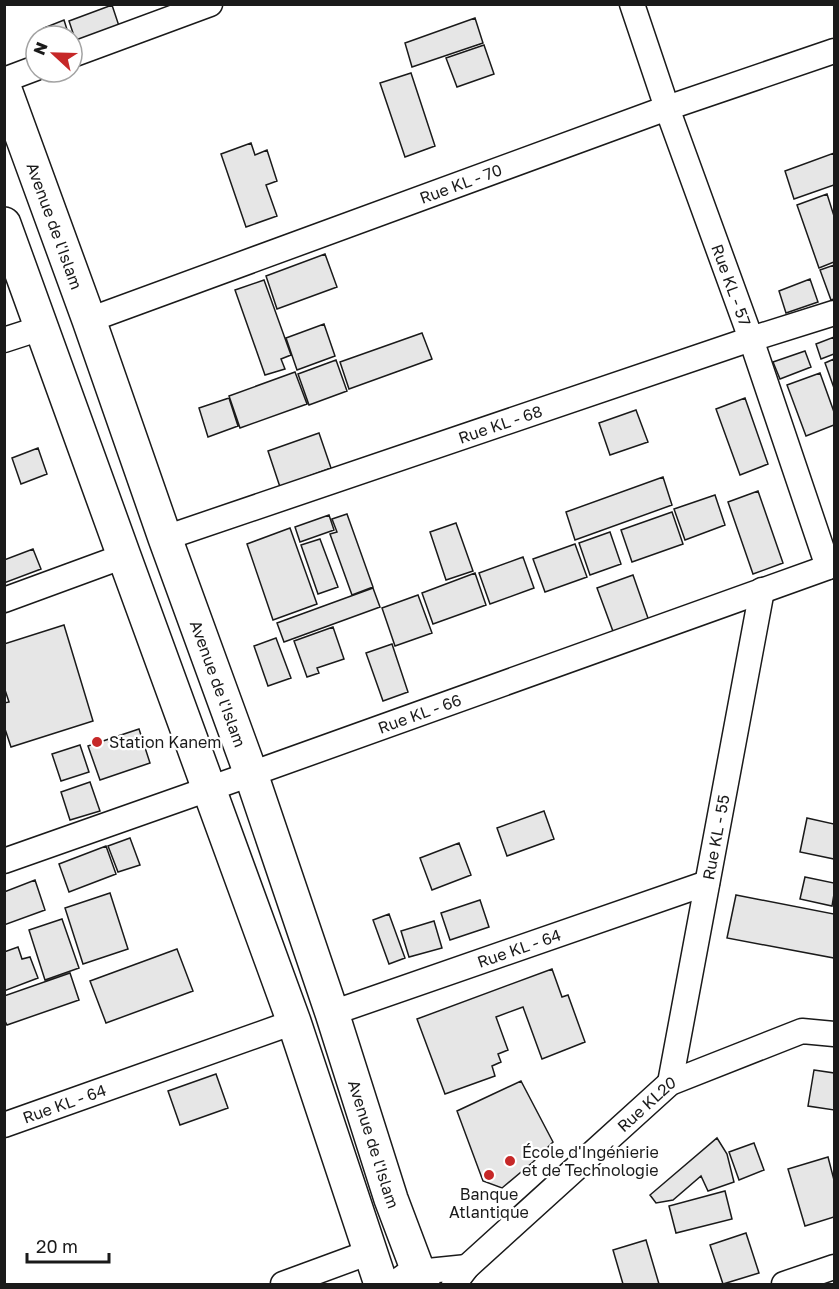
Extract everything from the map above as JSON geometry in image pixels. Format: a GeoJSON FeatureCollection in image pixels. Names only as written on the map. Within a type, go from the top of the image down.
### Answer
{"type":"FeatureCollection","features":[{"type":"Feature","properties":{"kind":"main road","name":"Avenue de l'Islam"},"geometry":{"type":"LineString","coordinates":[[4,87],[251,774],[332,1013],[414,1280]]}},
{"type":"Feature","properties":{"kind":"main road"},"geometry":{"type":"LineString","coordinates":[[4,224],[294,1022],[381,1284]]}},
{"type":"Feature","properties":{"kind":"street"},"geometry":{"type":"LineString","coordinates":[[84,51],[210,4]]}},
{"type":"Feature","properties":{"kind":"street","name":"Rue KL - 57"},"geometry":{"type":"LineString","coordinates":[[632,4],[831,566]]}},
{"type":"Feature","properties":{"kind":"street","name":"Rue KL - 70"},"geometry":{"type":"LineString","coordinates":[[89,320],[667,108],[834,51]]}},
{"type":"Feature","properties":{"kind":"street"},"geometry":{"type":"LineString","coordinates":[[4,80],[24,73]]}},
{"type":"Feature","properties":{"kind":"street","name":"Rue KL - 68"},"geometry":{"type":"LineString","coordinates":[[165,538],[751,339],[834,313]]}},
{"type":"Feature","properties":{"kind":"street"},"geometry":{"type":"LineString","coordinates":[[4,340],[41,328]]}},
{"type":"Feature","properties":{"kind":"street"},"geometry":{"type":"LineString","coordinates":[[4,600],[124,556]]}},
{"type":"Feature","properties":{"kind":"street","name":"Rue KL - 66"},"geometry":{"type":"LineString","coordinates":[[4,861],[831,566]]}},
{"type":"Feature","properties":{"kind":"street","name":"Rue KL - 55"},"geometry":{"type":"LineString","coordinates":[[670,1083],[762,590]]}},
{"type":"Feature","properties":{"kind":"street","name":"Rue KL - 64"},"geometry":{"type":"LineString","coordinates":[[332,1013],[707,883]]}},
{"type":"Feature","properties":{"kind":"street","name":"Rue KL - 64"},"geometry":{"type":"LineString","coordinates":[[4,1125],[294,1022]]}},
{"type":"Feature","properties":{"kind":"street","name":"Rue KL20"},"geometry":{"type":"LineString","coordinates":[[460,1276],[670,1083],[802,1031],[834,1034]]}},
{"type":"Feature","properties":{"kind":"street"},"geometry":{"type":"LineString","coordinates":[[283,1284],[370,1252]]}},
{"type":"Feature","properties":{"kind":"street"},"geometry":{"type":"LineString","coordinates":[[784,1284],[834,1267]]}},
{"type":"Feature","properties":{"kind":"street"},"geometry":{"type":"LineString","coordinates":[[414,1280],[460,1276]]}},
{"type":"Feature","properties":{"kind":"building"},"geometry":{"type":"Polygon","coordinates":[[[112,5],[119,26],[84,39],[84,24],[70,24],[69,21],[112,5]]]}},
{"type":"Feature","properties":{"kind":"building"},"geometry":{"type":"Polygon","coordinates":[[[475,18],[483,43],[412,67],[405,43],[475,18]]]}},
{"type":"Feature","properties":{"kind":"building"},"geometry":{"type":"Polygon","coordinates":[[[484,45],[494,74],[457,87],[446,58],[484,45]]]}},
{"type":"Feature","properties":{"kind":"building"},"geometry":{"type":"Polygon","coordinates":[[[411,73],[435,146],[405,157],[380,83],[411,73]]]}},
{"type":"Feature","properties":{"kind":"building"},"geometry":{"type":"Polygon","coordinates":[[[251,143],[255,155],[267,150],[277,181],[266,185],[277,216],[246,227],[221,154],[251,143]]]}},
{"type":"Feature","properties":{"kind":"building"},"geometry":{"type":"Polygon","coordinates":[[[834,153],[834,185],[794,199],[785,171],[834,153]]]}},
{"type":"Feature","properties":{"kind":"building"},"geometry":{"type":"Polygon","coordinates":[[[827,194],[834,216],[834,262],[819,268],[797,205],[827,194]]]}},
{"type":"Feature","properties":{"kind":"building"},"geometry":{"type":"Polygon","coordinates":[[[325,254],[337,287],[277,309],[266,276],[325,254]]]}},
{"type":"Feature","properties":{"kind":"building"},"geometry":{"type":"Polygon","coordinates":[[[834,265],[834,299],[831,300],[820,270],[834,265]]]}},
{"type":"Feature","properties":{"kind":"building"},"geometry":{"type":"Polygon","coordinates":[[[810,279],[818,302],[786,313],[779,291],[810,279]]]}},
{"type":"Feature","properties":{"kind":"building"},"geometry":{"type":"Polygon","coordinates":[[[264,280],[291,355],[281,359],[285,369],[265,375],[235,290],[264,280]]]}},
{"type":"Feature","properties":{"kind":"building"},"geometry":{"type":"Polygon","coordinates":[[[324,324],[335,356],[297,370],[286,338],[324,324]]]}},
{"type":"Feature","properties":{"kind":"building"},"geometry":{"type":"Polygon","coordinates":[[[422,333],[432,359],[349,389],[340,362],[422,333]]]}},
{"type":"Feature","properties":{"kind":"building"},"geometry":{"type":"Polygon","coordinates":[[[834,337],[834,354],[821,359],[816,344],[834,337]]]}},
{"type":"Feature","properties":{"kind":"building"},"geometry":{"type":"Polygon","coordinates":[[[805,351],[811,367],[780,379],[773,362],[805,351]]]}},
{"type":"Feature","properties":{"kind":"building"},"geometry":{"type":"Polygon","coordinates":[[[834,359],[834,388],[825,363],[834,359]]]}},
{"type":"Feature","properties":{"kind":"building"},"geometry":{"type":"Polygon","coordinates":[[[336,360],[347,391],[309,405],[298,374],[336,360]]]}},
{"type":"Feature","properties":{"kind":"building"},"geometry":{"type":"Polygon","coordinates":[[[295,372],[307,404],[240,428],[229,396],[295,372]]]}},
{"type":"Feature","properties":{"kind":"building"},"geometry":{"type":"Polygon","coordinates":[[[820,373],[834,412],[834,425],[806,436],[787,385],[820,373]]]}},
{"type":"Feature","properties":{"kind":"building"},"geometry":{"type":"Polygon","coordinates":[[[229,398],[238,426],[208,437],[199,408],[229,398]]]}},
{"type":"Feature","properties":{"kind":"building"},"geometry":{"type":"Polygon","coordinates":[[[745,398],[768,464],[740,475],[716,409],[745,398]]]}},
{"type":"Feature","properties":{"kind":"building"},"geometry":{"type":"Polygon","coordinates":[[[636,410],[648,442],[610,455],[599,423],[636,410]]]}},
{"type":"Feature","properties":{"kind":"building"},"geometry":{"type":"Polygon","coordinates":[[[319,433],[331,468],[280,487],[268,451],[319,433]]]}},
{"type":"Feature","properties":{"kind":"building"},"geometry":{"type":"Polygon","coordinates":[[[38,448],[47,474],[21,484],[12,458],[38,448]]]}},
{"type":"Feature","properties":{"kind":"building"},"geometry":{"type":"Polygon","coordinates":[[[663,477],[672,505],[575,540],[566,512],[663,477]]]}},
{"type":"Feature","properties":{"kind":"building"},"geometry":{"type":"Polygon","coordinates":[[[758,491],[783,563],[753,574],[728,502],[758,491]]]}},
{"type":"Feature","properties":{"kind":"building"},"geometry":{"type":"Polygon","coordinates":[[[715,495],[725,525],[685,540],[674,509],[715,495]]]}},
{"type":"Feature","properties":{"kind":"building"},"geometry":{"type":"Polygon","coordinates":[[[672,512],[683,544],[632,562],[621,530],[672,512]]]}},
{"type":"Feature","properties":{"kind":"building"},"geometry":{"type":"Polygon","coordinates":[[[347,514],[373,587],[352,595],[330,534],[337,532],[332,519],[347,514]]]}},
{"type":"Feature","properties":{"kind":"building"},"geometry":{"type":"Polygon","coordinates":[[[329,515],[334,530],[300,542],[295,527],[329,515]]]}},
{"type":"Feature","properties":{"kind":"building"},"geometry":{"type":"Polygon","coordinates":[[[456,523],[473,571],[446,580],[430,532],[456,523]]]}},
{"type":"Feature","properties":{"kind":"building"},"geometry":{"type":"Polygon","coordinates":[[[290,528],[317,604],[273,620],[247,544],[290,528]]]}},
{"type":"Feature","properties":{"kind":"building"},"geometry":{"type":"Polygon","coordinates":[[[610,532],[621,564],[590,575],[579,543],[610,532]]]}},
{"type":"Feature","properties":{"kind":"building"},"geometry":{"type":"Polygon","coordinates":[[[320,539],[338,587],[318,594],[301,545],[320,539]]]}},
{"type":"Feature","properties":{"kind":"building"},"geometry":{"type":"Polygon","coordinates":[[[575,544],[587,577],[545,592],[533,559],[575,544]]]}},
{"type":"Feature","properties":{"kind":"building"},"geometry":{"type":"Polygon","coordinates":[[[33,549],[41,569],[4,583],[4,560],[33,549]]]}},
{"type":"Feature","properties":{"kind":"building"},"geometry":{"type":"Polygon","coordinates":[[[523,557],[534,588],[490,604],[479,573],[523,557]]]}},
{"type":"Feature","properties":{"kind":"building"},"geometry":{"type":"Polygon","coordinates":[[[475,573],[486,605],[433,624],[422,593],[475,573]]]}},
{"type":"Feature","properties":{"kind":"building"},"geometry":{"type":"Polygon","coordinates":[[[633,575],[649,621],[614,634],[597,588],[633,575]]]}},
{"type":"Feature","properties":{"kind":"building"},"geometry":{"type":"Polygon","coordinates":[[[373,588],[380,607],[284,642],[277,623],[373,588]]]}},
{"type":"Feature","properties":{"kind":"building"},"geometry":{"type":"Polygon","coordinates":[[[418,595],[432,633],[395,646],[382,608],[418,595]]]}},
{"type":"Feature","properties":{"kind":"building"},"geometry":{"type":"Polygon","coordinates":[[[64,625],[93,721],[11,747],[4,726],[4,703],[9,702],[4,687],[4,644],[64,625]]]}},
{"type":"Feature","properties":{"kind":"building"},"geometry":{"type":"Polygon","coordinates":[[[333,627],[344,659],[317,668],[319,673],[307,677],[294,641],[333,627]]]}},
{"type":"Feature","properties":{"kind":"building"},"geometry":{"type":"Polygon","coordinates":[[[276,638],[291,678],[268,686],[254,646],[276,638]]]}},
{"type":"Feature","properties":{"kind":"building"},"geometry":{"type":"Polygon","coordinates":[[[392,644],[408,692],[383,701],[366,653],[392,644]]]}},
{"type":"Feature","properties":{"kind":"building"},"geometry":{"type":"Polygon","coordinates":[[[139,729],[150,763],[100,780],[88,746],[139,729]]]}},
{"type":"Feature","properties":{"kind":"building"},"geometry":{"type":"Polygon","coordinates":[[[80,745],[89,772],[61,781],[52,754],[80,745]]]}},
{"type":"Feature","properties":{"kind":"building"},"geometry":{"type":"Polygon","coordinates":[[[90,782],[100,811],[70,820],[61,792],[90,782]]]}},
{"type":"Feature","properties":{"kind":"building"},"geometry":{"type":"Polygon","coordinates":[[[544,811],[554,839],[507,856],[497,828],[544,811]]]}},
{"type":"Feature","properties":{"kind":"building"},"geometry":{"type":"Polygon","coordinates":[[[807,818],[834,824],[834,859],[800,852],[807,818]]]}},
{"type":"Feature","properties":{"kind":"building"},"geometry":{"type":"Polygon","coordinates":[[[130,838],[140,865],[118,872],[108,846],[130,838]]]}},
{"type":"Feature","properties":{"kind":"building"},"geometry":{"type":"Polygon","coordinates":[[[459,843],[471,875],[432,890],[420,858],[459,843]]]}},
{"type":"Feature","properties":{"kind":"building"},"geometry":{"type":"Polygon","coordinates":[[[106,846],[116,874],[69,892],[59,864],[106,846]]]}},
{"type":"Feature","properties":{"kind":"building"},"geometry":{"type":"Polygon","coordinates":[[[805,877],[834,883],[832,906],[800,899],[805,877]]]}},
{"type":"Feature","properties":{"kind":"building"},"geometry":{"type":"Polygon","coordinates":[[[35,880],[45,910],[4,925],[4,892],[35,880]]]}},
{"type":"Feature","properties":{"kind":"building"},"geometry":{"type":"Polygon","coordinates":[[[110,893],[128,949],[83,964],[65,908],[110,893]]]}},
{"type":"Feature","properties":{"kind":"building"},"geometry":{"type":"Polygon","coordinates":[[[736,895],[834,914],[834,958],[727,938],[736,895]]]}},
{"type":"Feature","properties":{"kind":"building"},"geometry":{"type":"Polygon","coordinates":[[[480,900],[489,927],[450,940],[441,913],[480,900]]]}},
{"type":"Feature","properties":{"kind":"building"},"geometry":{"type":"Polygon","coordinates":[[[389,914],[405,958],[389,964],[373,920],[389,914]]]}},
{"type":"Feature","properties":{"kind":"building"},"geometry":{"type":"Polygon","coordinates":[[[62,919],[79,968],[45,980],[29,930],[62,919]]]}},
{"type":"Feature","properties":{"kind":"building"},"geometry":{"type":"Polygon","coordinates":[[[434,921],[442,948],[409,957],[401,931],[434,921]]]}},
{"type":"Feature","properties":{"kind":"building"},"geometry":{"type":"Polygon","coordinates":[[[18,947],[22,959],[30,957],[38,978],[4,991],[4,952],[18,947]]]}},
{"type":"Feature","properties":{"kind":"building"},"geometry":{"type":"Polygon","coordinates":[[[177,949],[193,991],[106,1023],[90,981],[177,949]]]}},
{"type":"Feature","properties":{"kind":"building"},"geometry":{"type":"Polygon","coordinates":[[[552,969],[562,997],[568,995],[585,1042],[542,1059],[523,1007],[496,1017],[508,1050],[498,1054],[501,1062],[492,1066],[495,1076],[445,1094],[417,1019],[552,969]]]}},
{"type":"Feature","properties":{"kind":"building"},"geometry":{"type":"Polygon","coordinates":[[[70,973],[79,1000],[7,1025],[4,1019],[4,996],[70,973]]]}},
{"type":"Feature","properties":{"kind":"building"},"geometry":{"type":"Polygon","coordinates":[[[814,1070],[834,1073],[834,1110],[808,1106],[814,1070]]]}},
{"type":"Feature","properties":{"kind":"building"},"geometry":{"type":"Polygon","coordinates":[[[216,1074],[228,1108],[180,1125],[168,1091],[216,1074]]]}},
{"type":"Feature","properties":{"kind":"building"},"geometry":{"type":"Polygon","coordinates":[[[521,1081],[553,1142],[502,1188],[483,1181],[457,1111],[521,1081]]]}},
{"type":"Feature","properties":{"kind":"building"},"geometry":{"type":"Polygon","coordinates":[[[717,1138],[727,1154],[734,1182],[708,1191],[701,1176],[673,1200],[656,1203],[650,1195],[717,1138]]]}},
{"type":"Feature","properties":{"kind":"building"},"geometry":{"type":"Polygon","coordinates":[[[754,1143],[764,1170],[739,1180],[729,1152],[754,1143]]]}},
{"type":"Feature","properties":{"kind":"building"},"geometry":{"type":"Polygon","coordinates":[[[828,1157],[834,1180],[834,1217],[805,1226],[788,1169],[828,1157]]]}},
{"type":"Feature","properties":{"kind":"building"},"geometry":{"type":"Polygon","coordinates":[[[725,1191],[732,1219],[676,1233],[669,1206],[725,1191]]]}},
{"type":"Feature","properties":{"kind":"building"},"geometry":{"type":"Polygon","coordinates":[[[746,1233],[759,1273],[723,1284],[710,1245],[746,1233]]]}},
{"type":"Feature","properties":{"kind":"building"},"geometry":{"type":"Polygon","coordinates":[[[646,1240],[659,1284],[623,1284],[613,1250],[646,1240]]]}},
{"type":"Feature","properties":{"kind":"place","name":"Station Kanem"},"geometry":{"type":"Point","coordinates":[97,742]}},
{"type":"Feature","properties":{"kind":"place","name":"École d'Ingénierie et de Technologie"},"geometry":{"type":"Point","coordinates":[510,1161]}},
{"type":"Feature","properties":{"kind":"place","name":"Banque Atlantique"},"geometry":{"type":"Point","coordinates":[489,1175]}}]}
